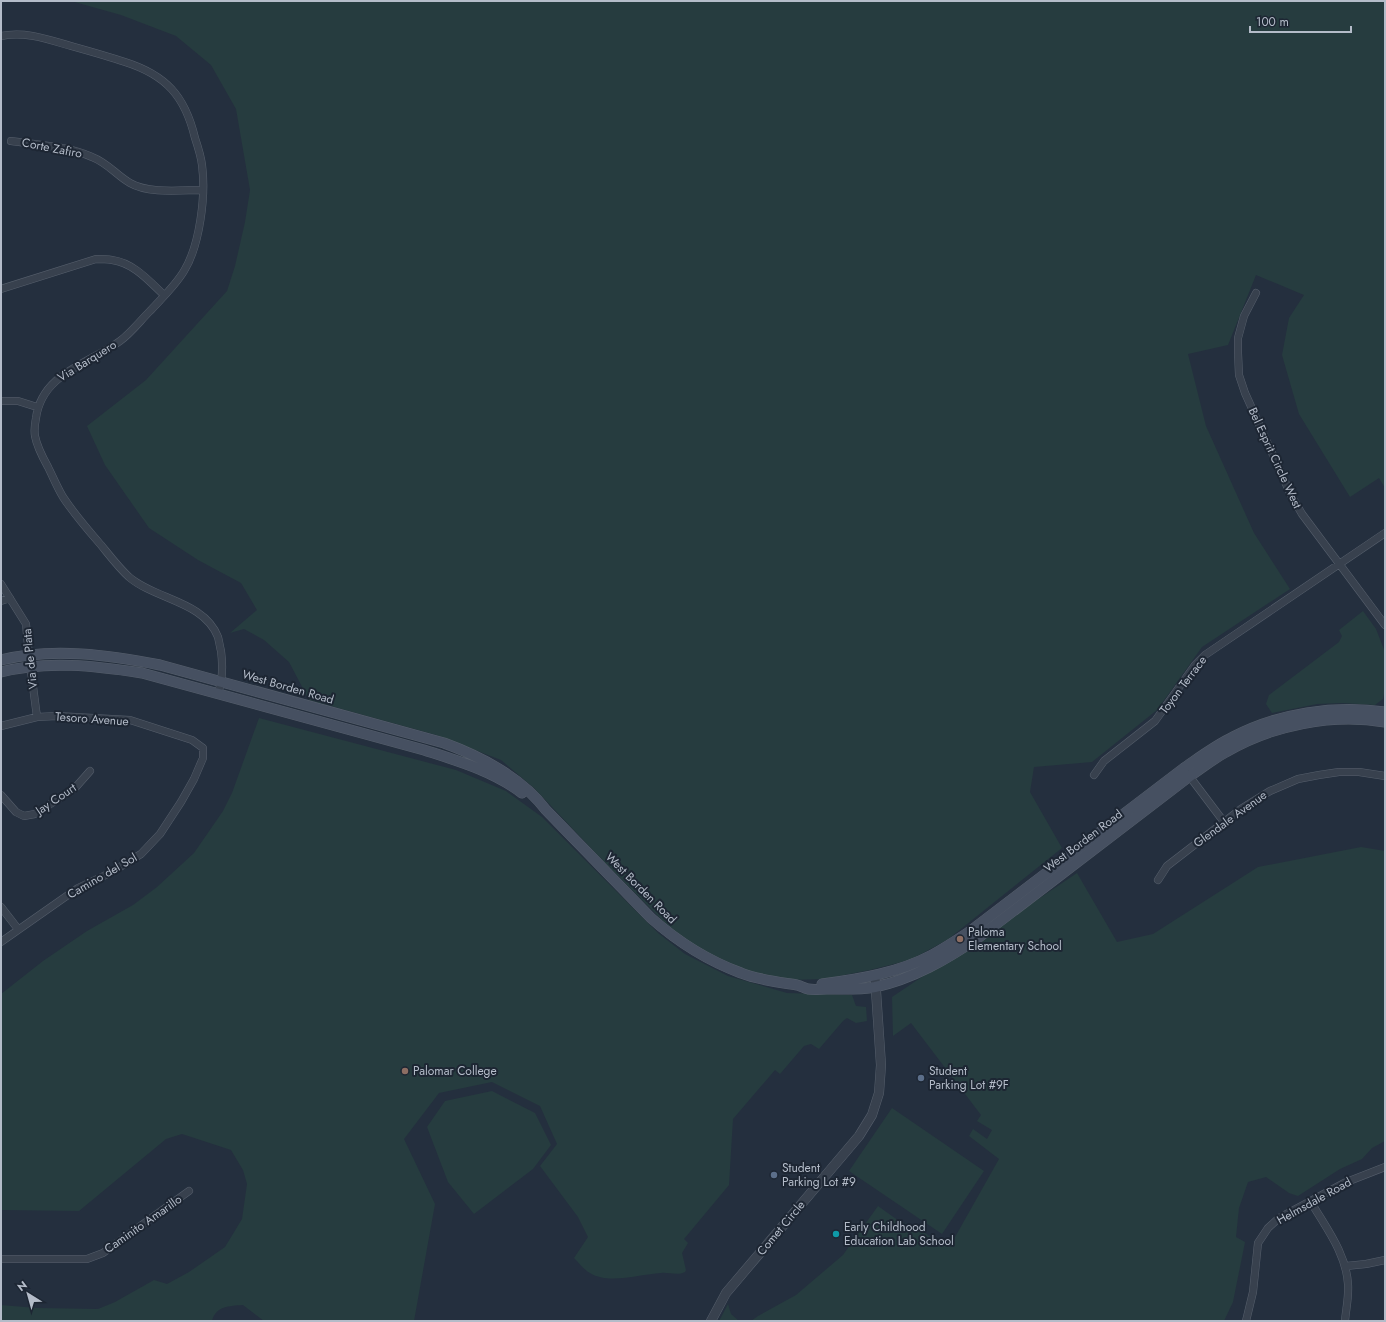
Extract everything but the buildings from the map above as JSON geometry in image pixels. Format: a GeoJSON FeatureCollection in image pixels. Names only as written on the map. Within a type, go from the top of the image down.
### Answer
{"type":"FeatureCollection","features":[{"type":"Feature","properties":{"kind":"main road","name":"West Borden Road"},"geometry":{"type":"LineString","coordinates":[[1,660],[51,654],[121,657],[160,665],[444,743],[468,752],[515,779],[537,798],[546,810],[651,918],[685,946],[741,973],[810,989],[853,989],[875,987],[931,967],[952,956],[978,938],[1187,772],[1208,752],[1233,736],[1275,720],[1296,715],[1341,710],[1385,712]]}},
{"type":"Feature","properties":{"kind":"main road","name":"West Borden Road"},"geometry":{"type":"LineString","coordinates":[[1,672],[30,667],[56,665],[106,668],[142,673],[424,750],[468,764],[512,786],[546,810]]}},
{"type":"Feature","properties":{"kind":"main road","name":"West Borden Road"},"geometry":{"type":"LineString","coordinates":[[800,986],[874,976],[920,961],[934,954],[969,932],[1187,772],[1269,732],[1295,725],[1322,721],[1356,719],[1385,722]]}},
{"type":"Feature","properties":{"kind":"street","name":"Via Barquero"},"geometry":{"type":"LineString","coordinates":[[1,36],[11,34],[34,35],[134,65],[156,74],[177,95],[192,122],[202,165],[203,203],[192,255],[184,272],[172,288],[122,339],[100,354],[65,372],[53,383],[44,394],[37,407],[35,436],[41,453],[62,496],[118,566],[130,578],[144,587],[196,611],[208,621],[218,636],[221,654],[223,672],[222,682],[218,693]]}},
{"type":"Feature","properties":{"kind":"street","name":"Corte Zafiro"},"geometry":{"type":"LineString","coordinates":[[11,141],[72,150],[93,157],[110,167],[130,183],[144,188],[154,190],[203,190]]}},
{"type":"Feature","properties":{"kind":"street"},"geometry":{"type":"LineString","coordinates":[[1,289],[96,259],[112,260],[125,264],[140,272],[164,295]]}},
{"type":"Feature","properties":{"kind":"street","name":"Bel Esprit Circle West"},"geometry":{"type":"LineString","coordinates":[[1256,293],[1244,316],[1238,338],[1239,375],[1245,393],[1302,514],[1385,625]]}},
{"type":"Feature","properties":{"kind":"street"},"geometry":{"type":"LineString","coordinates":[[1,401],[18,401],[37,407]]}},
{"type":"Feature","properties":{"kind":"street","name":"Toyon Terrace"},"geometry":{"type":"LineString","coordinates":[[1094,775],[1104,761],[1155,721],[1195,665],[1206,655],[1385,533]]}},
{"type":"Feature","properties":{"kind":"street","name":"Via de Plata"},"geometry":{"type":"LineString","coordinates":[[1,584],[26,624],[37,717]]}},
{"type":"Feature","properties":{"kind":"street"},"geometry":{"type":"LineString","coordinates":[[1,601],[10,598]]}},
{"type":"Feature","properties":{"kind":"street","name":"Tesoro Avenue"},"geometry":{"type":"LineString","coordinates":[[1,726],[37,717],[57,716],[81,716],[130,720],[192,740],[202,748]]}},
{"type":"Feature","properties":{"kind":"street","name":"Camino del Sol"},"geometry":{"type":"LineString","coordinates":[[1,942],[78,888],[110,873],[141,854],[160,834],[194,780],[203,758],[202,748]]}},
{"type":"Feature","properties":{"kind":"street","name":"Jay Court"},"geometry":{"type":"LineString","coordinates":[[1,795],[16,812],[24,816],[35,814],[75,788],[90,771]]}},
{"type":"Feature","properties":{"kind":"street"},"geometry":{"type":"LineString","coordinates":[[1187,772],[1224,822]]}},
{"type":"Feature","properties":{"kind":"street","name":"Glendale Avenue"},"geometry":{"type":"LineString","coordinates":[[1158,880],[1167,866],[1224,822],[1270,791],[1298,779],[1319,774],[1359,772],[1385,776]]}},
{"type":"Feature","properties":{"kind":"street"},"geometry":{"type":"LineString","coordinates":[[1,907],[18,929]]}},
{"type":"Feature","properties":{"kind":"street","name":"Comet Circle"},"geometry":{"type":"LineString","coordinates":[[711,1321],[726,1293],[859,1136],[872,1115],[879,1093],[881,1065],[874,976]]}},
{"type":"Feature","properties":{"kind":"street","name":"Helmsdale Road"},"geometry":{"type":"LineString","coordinates":[[1246,1321],[1253,1292],[1258,1243],[1268,1228],[1279,1218],[1311,1202],[1344,1182],[1385,1167]]}},
{"type":"Feature","properties":{"kind":"street","name":"Caminito Amarillo"},"geometry":{"type":"LineString","coordinates":[[1,1259],[87,1259],[103,1253],[189,1191]]}},
{"type":"Feature","properties":{"kind":"street"},"geometry":{"type":"LineString","coordinates":[[1311,1202],[1340,1250],[1346,1266],[1348,1285],[1345,1321]]}},
{"type":"Feature","properties":{"kind":"street"},"geometry":{"type":"LineString","coordinates":[[1346,1266],[1385,1260]]}},
{"type":"Feature","properties":{"kind":"green space"},"geometry":{"type":"Polygon","coordinates":[[[71,1],[1385,1],[1385,488],[1379,478],[1350,497],[1299,414],[1282,355],[1289,318],[1304,295],[1256,275],[1228,345],[1188,354],[1206,426],[1254,533],[1290,589],[1202,647],[1157,710],[1092,762],[1034,767],[1030,792],[1062,848],[947,940],[910,960],[824,979],[789,980],[748,972],[707,952],[676,934],[607,865],[534,788],[501,760],[436,735],[309,700],[289,662],[264,640],[244,629],[230,633],[257,610],[241,583],[198,560],[149,528],[105,465],[87,426],[146,380],[227,291],[235,266],[245,222],[250,190],[236,109],[211,65],[176,36],[121,15],[71,1]]]}},
{"type":"Feature","properties":{"kind":"green space"},"geometry":{"type":"Polygon","coordinates":[[[1363,611],[1376,629],[1385,652],[1385,689],[1383,699],[1375,705],[1342,703],[1317,704],[1272,713],[1266,704],[1269,695],[1339,642],[1342,636],[1339,630],[1363,611]]]}},
{"type":"Feature","properties":{"kind":"green space"},"geometry":{"type":"Polygon","coordinates":[[[259,718],[456,770],[506,791],[542,817],[658,933],[685,954],[728,976],[787,993],[852,995],[856,1006],[866,1007],[867,1021],[856,1023],[847,1018],[819,1049],[811,1044],[804,1046],[780,1074],[775,1070],[733,1119],[729,1185],[684,1239],[688,1243],[682,1253],[686,1270],[685,1272],[679,1274],[661,1273],[615,1279],[598,1276],[590,1273],[584,1268],[574,1258],[588,1237],[578,1217],[540,1166],[557,1144],[540,1106],[492,1082],[439,1093],[404,1139],[435,1204],[414,1321],[264,1321],[243,1305],[228,1307],[220,1310],[214,1316],[212,1321],[1,1321],[1,1305],[37,1308],[98,1309],[115,1302],[154,1280],[167,1284],[189,1272],[225,1247],[242,1219],[247,1184],[243,1170],[231,1150],[182,1134],[166,1139],[79,1211],[1,1210],[1,994],[43,961],[87,931],[133,905],[157,887],[194,853],[223,811],[232,793],[259,718]]]}},
{"type":"Feature","properties":{"kind":"green space"},"geometry":{"type":"Polygon","coordinates":[[[1361,847],[1385,851],[1385,1141],[1372,1148],[1362,1159],[1340,1169],[1298,1196],[1289,1193],[1266,1177],[1248,1182],[1239,1208],[1236,1237],[1245,1242],[1233,1302],[1224,1321],[751,1321],[796,1295],[843,1255],[878,1206],[899,1221],[918,1228],[943,1246],[950,1246],[999,1159],[969,1136],[973,1129],[987,1139],[992,1130],[977,1121],[981,1115],[911,1023],[893,1036],[892,997],[1077,873],[1117,942],[1153,934],[1258,867],[1361,847]]]}},
{"type":"Feature","properties":{"kind":"green space"},"geometry":{"type":"Polygon","coordinates":[[[492,1091],[535,1113],[551,1145],[533,1169],[474,1214],[448,1182],[427,1127],[445,1101],[492,1091]]]}},
{"type":"Feature","properties":{"kind":"green space"},"geometry":{"type":"Polygon","coordinates":[[[892,1108],[984,1171],[942,1234],[849,1171],[892,1108]]]}},
{"type":"Feature","properties":{"kind":"green space"},"geometry":{"type":"Polygon","coordinates":[[[728,1304],[731,1314],[739,1321],[719,1321],[728,1304]]]}},
{"type":"Feature","properties":{"kind":"place","name":"Paloma Elementary School"},"geometry":{"type":"Point","coordinates":[960,939]}},
{"type":"Feature","properties":{"kind":"place","name":"Palomar College"},"geometry":{"type":"Point","coordinates":[405,1071]}},
{"type":"Feature","properties":{"kind":"place","name":"Student Parking Lot #9F"},"geometry":{"type":"Point","coordinates":[921,1078]}},
{"type":"Feature","properties":{"kind":"place","name":"Student Parking Lot #9"},"geometry":{"type":"Point","coordinates":[774,1175]}},
{"type":"Feature","properties":{"kind":"place","name":"Early Childhood Education Lab School"},"geometry":{"type":"Point","coordinates":[836,1234]}}]}
